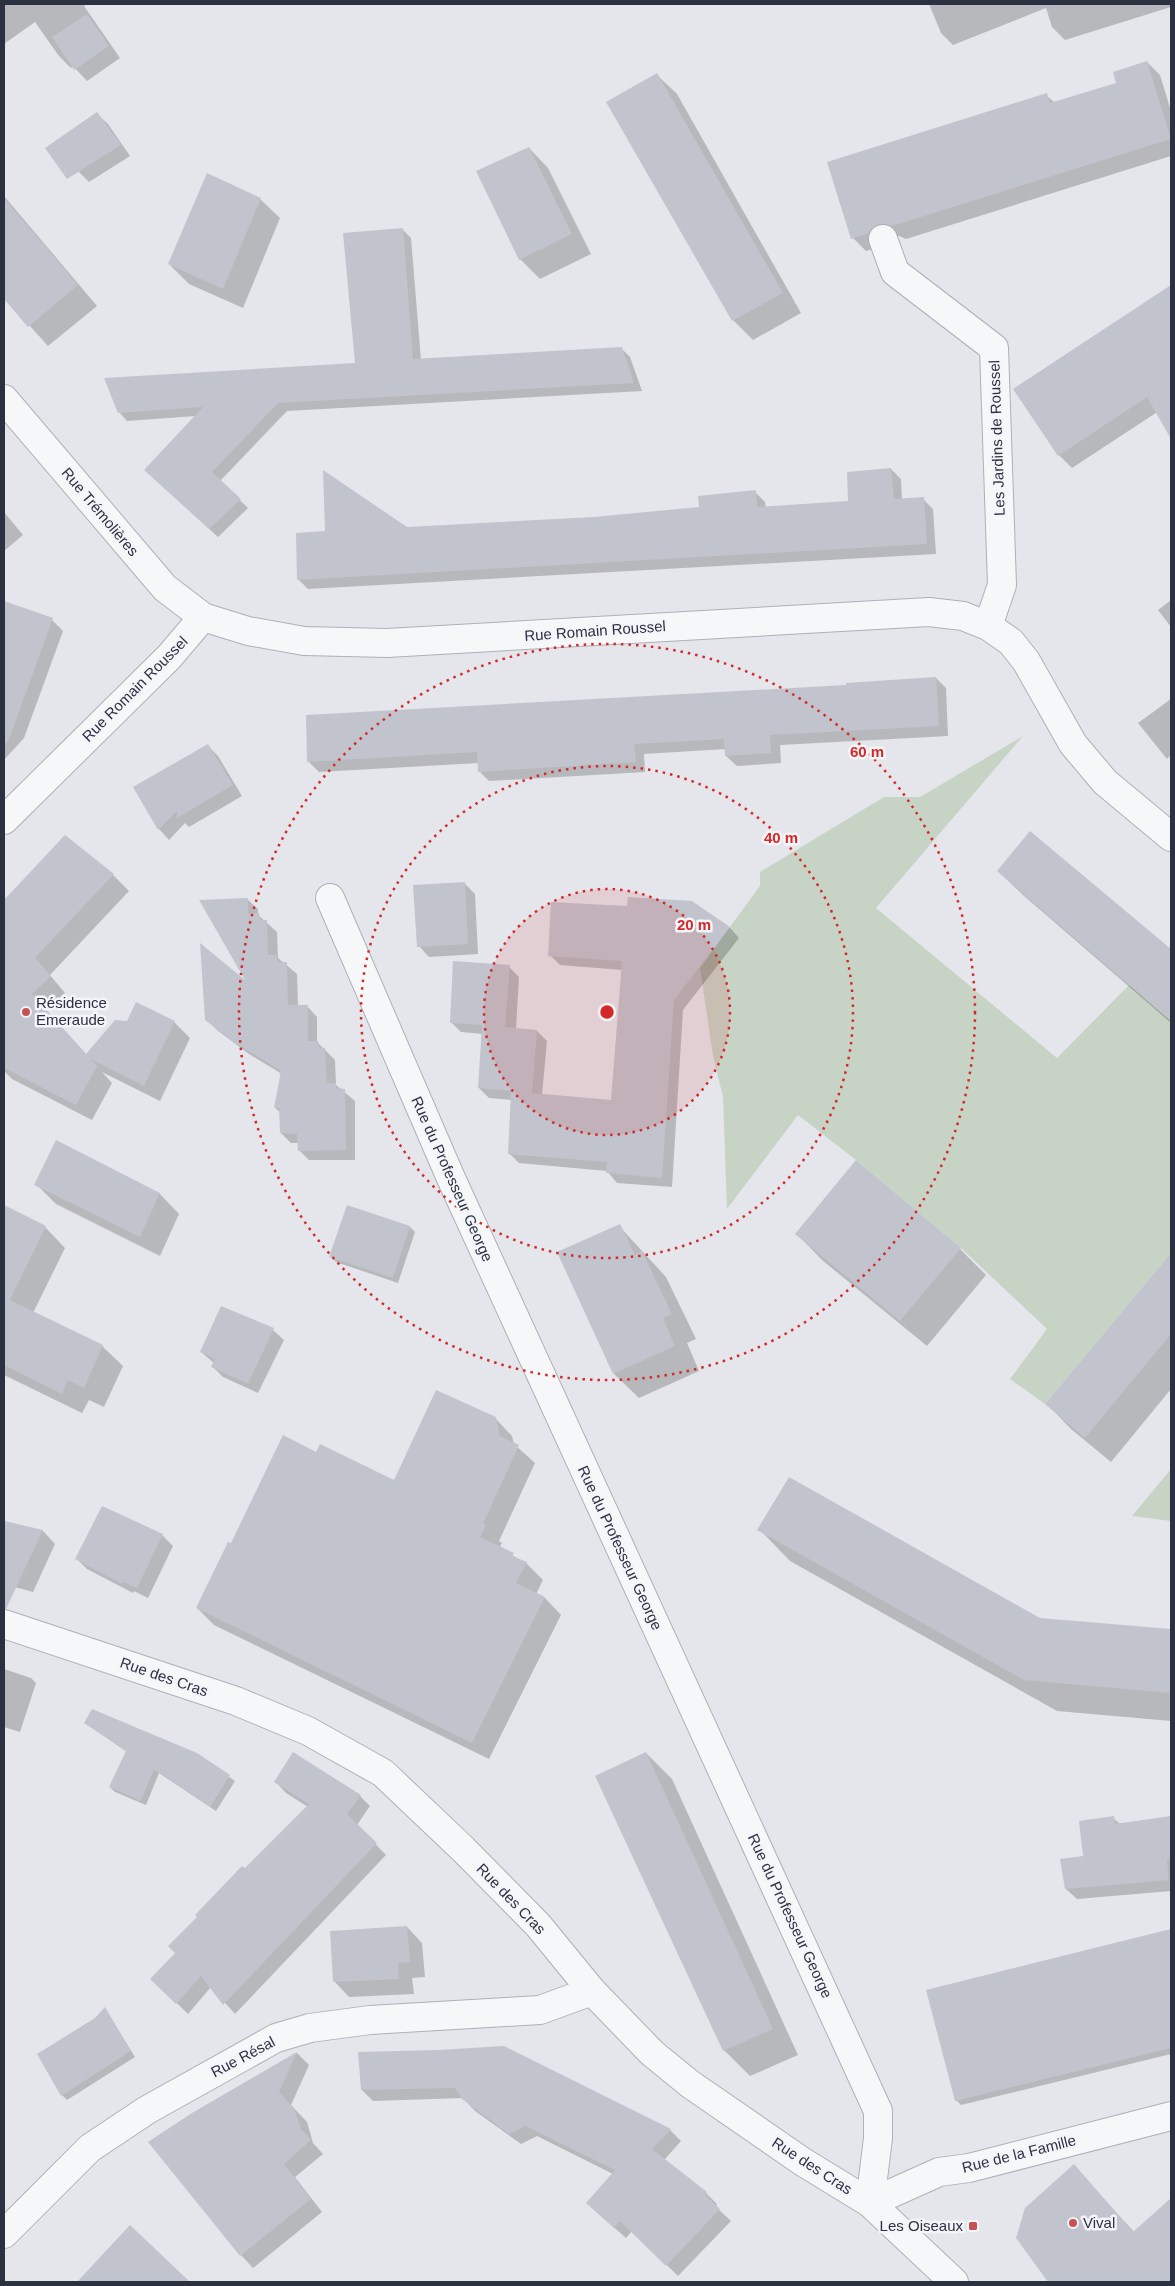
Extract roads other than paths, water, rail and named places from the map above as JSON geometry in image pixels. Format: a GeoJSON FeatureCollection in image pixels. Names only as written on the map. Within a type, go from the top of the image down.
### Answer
{"type":"FeatureCollection","features":[{"type":"Feature","properties":{"kind":"street","name":"Les Jardins de Roussel"},"geometry":{"type":"LineString","coordinates":[[883,239],[896,272],[994,348],[1002,585],[988,626]]}},
{"type":"Feature","properties":{"kind":"street","name":"Rue Trémolières"},"geometry":{"type":"LineString","coordinates":[[4,399],[165,588],[204,616]]}},
{"type":"Feature","properties":{"kind":"street","name":"Rue Romain Roussel"},"geometry":{"type":"LineString","coordinates":[[4,820],[169,658],[204,616],[248,631],[304,641],[387,643],[929,612],[963,616],[988,626],[1011,642],[1026,661],[1073,744],[1105,782],[1171,838]]}},
{"type":"Feature","properties":{"kind":"street","name":"Rue du Professeur George"},"geometry":{"type":"LineString","coordinates":[[330,898],[450,1176],[878,2111],[878,2138],[870,2203]]}},
{"type":"Feature","properties":{"kind":"street","name":"Rue des Cras"},"geometry":{"type":"LineString","coordinates":[[4,1624],[236,1701],[308,1731],[382,1773],[464,1849],[538,1925],[592,1992],[639,2041],[690,2084],[803,2162],[870,2203],[954,2282]]}},
{"type":"Feature","properties":{"kind":"street","name":"Rue Résal"},"geometry":{"type":"LineString","coordinates":[[4,2234],[90,2148],[146,2110],[276,2038],[310,2028],[370,2020],[540,2010],[592,1992]]}},
{"type":"Feature","properties":{"kind":"street","name":"Rue de la Famille"},"geometry":{"type":"LineString","coordinates":[[870,2203],[939,2172],[970,2168],[1171,2116]]}},
{"type":"Feature","properties":{"kind":"place","name":"Résidence Emeraude"},"geometry":{"type":"Point","coordinates":[26,1012]}},
{"type":"Feature","properties":{"kind":"place","name":"Vival"},"geometry":{"type":"Point","coordinates":[1073,2223]}},
{"type":"Feature","properties":{"kind":"place","name":"Les Oiseaux"},"geometry":{"type":"Point","coordinates":[973,2226]}}]}
